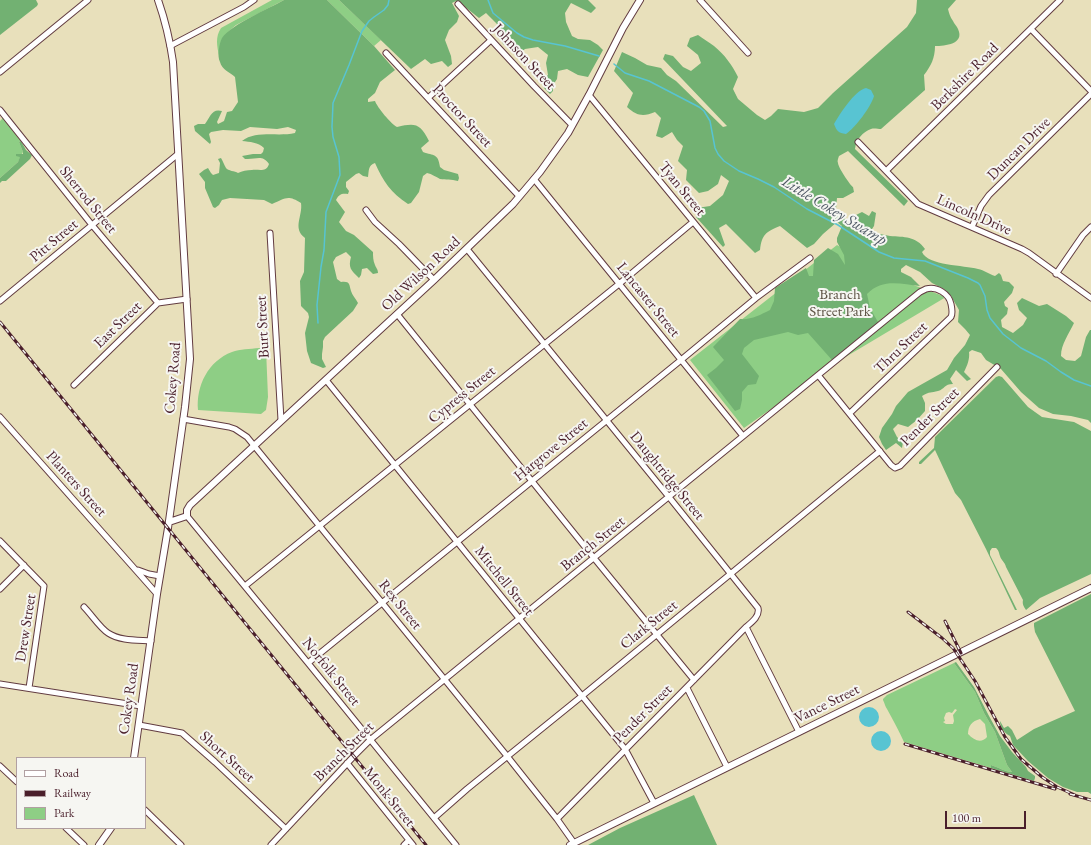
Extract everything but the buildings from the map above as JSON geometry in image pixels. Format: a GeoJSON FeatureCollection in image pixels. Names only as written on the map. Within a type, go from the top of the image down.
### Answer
{"type":"FeatureCollection","features":[{"type":"Feature","properties":{"kind":"street"},"geometry":{"type":"LineString","coordinates":[[0,72],[88,0]]}},
{"type":"Feature","properties":{"kind":"street","name":"Cokey Road"},"geometry":{"type":"LineString","coordinates":[[134,757],[157,594],[169,522],[190,359],[173,62],[165,23],[158,0]]}},
{"type":"Feature","properties":{"kind":"street"},"geometry":{"type":"LineString","coordinates":[[170,46],[244,7],[254,0]]}},
{"type":"Feature","properties":{"kind":"street","name":"Old Wilson Road"},"geometry":{"type":"LineString","coordinates":[[187,516],[187,510],[190,505],[467,249],[534,179],[547,163],[572,125],[623,28],[640,0]]}},
{"type":"Feature","properties":{"kind":"street"},"geometry":{"type":"LineString","coordinates":[[700,0],[748,53]]}},
{"type":"Feature","properties":{"kind":"street","name":"Berkshire Road"},"geometry":{"type":"LineString","coordinates":[[886,171],[1060,0]]}},
{"type":"Feature","properties":{"kind":"street","name":"Johnson Street"},"geometry":{"type":"LineString","coordinates":[[458,4],[572,125]]}},
{"type":"Feature","properties":{"kind":"street"},"geometry":{"type":"LineString","coordinates":[[1031,29],[1091,93]]}},
{"type":"Feature","properties":{"kind":"street"},"geometry":{"type":"LineString","coordinates":[[428,98],[491,40]]}},
{"type":"Feature","properties":{"kind":"street","name":"Proctor Street"},"geometry":{"type":"LineString","coordinates":[[386,53],[519,196]]}},
{"type":"Feature","properties":{"kind":"street","name":"Duncan Drive"},"geometry":{"type":"LineString","coordinates":[[972,227],[984,200],[1091,93]]}},
{"type":"Feature","properties":{"kind":"street","name":"Tyan Street"},"geometry":{"type":"LineString","coordinates":[[589,95],[756,298]]}},
{"type":"Feature","properties":{"kind":"street","name":"Sherrod Street"},"geometry":{"type":"LineString","coordinates":[[0,110],[92,225],[158,303]]}},
{"type":"Feature","properties":{"kind":"street","name":"Lincoln Drive"},"geometry":{"type":"LineString","coordinates":[[858,142],[918,204],[1022,249],[1091,298]]}},
{"type":"Feature","properties":{"kind":"street","name":"Pitt Street"},"geometry":{"type":"LineString","coordinates":[[0,301],[178,154]]}},
{"type":"Feature","properties":{"kind":"street","name":"Lancaster Street"},"geometry":{"type":"LineString","coordinates":[[534,179],[743,436]]}},
{"type":"Feature","properties":{"kind":"street"},"geometry":{"type":"LineString","coordinates":[[366,210],[375,222],[434,280]]}},
{"type":"Feature","properties":{"kind":"street","name":"Cypress Street"},"geometry":{"type":"LineString","coordinates":[[245,586],[619,284],[693,222]]}},
{"type":"Feature","properties":{"kind":"street"},"geometry":{"type":"LineString","coordinates":[[1056,274],[1091,227]]}},
{"type":"Feature","properties":{"kind":"street","name":"Burt Street"},"geometry":{"type":"LineString","coordinates":[[270,233],[281,420]]}},
{"type":"Feature","properties":{"kind":"street","name":"Daughtridge Street"},"geometry":{"type":"LineString","coordinates":[[467,249],[758,608],[759,612],[757,616],[746,627]]}},
{"type":"Feature","properties":{"kind":"street","name":"Hargrove Street"},"geometry":{"type":"LineString","coordinates":[[308,663],[756,298],[810,258]]}},
{"type":"Feature","properties":{"kind":"street","name":"Branch Street"},"geometry":{"type":"LineString","coordinates":[[272,845],[370,740],[519,618],[920,292],[926,289],[932,289],[940,291],[946,295]]}},
{"type":"Feature","properties":{"kind":"street","name":"Thru Street"},"geometry":{"type":"LineString","coordinates":[[850,413],[951,317],[953,314],[952,306],[946,295]]}},
{"type":"Feature","properties":{"kind":"street","name":"East Street"},"geometry":{"type":"LineString","coordinates":[[74,385],[158,303],[187,299]]}},
{"type":"Feature","properties":{"kind":"street"},"geometry":{"type":"LineString","coordinates":[[397,314],[694,680]]}},
{"type":"Feature","properties":{"kind":"street","name":"Pender Street"},"geometry":{"type":"LineString","coordinates":[[880,452],[895,468],[900,466],[997,367]]}},
{"type":"Feature","properties":{"kind":"street"},"geometry":{"type":"LineString","coordinates":[[818,375],[880,452]]}},
{"type":"Feature","properties":{"kind":"street","name":"Mitchell Street"},"geometry":{"type":"LineString","coordinates":[[326,380],[626,749],[654,803]]}},
{"type":"Feature","properties":{"kind":"street","name":"Planters Street"},"geometry":{"type":"LineString","coordinates":[[0,417],[157,594]]}},
{"type":"Feature","properties":{"kind":"street","name":"Rex Street"},"geometry":{"type":"LineString","coordinates":[[183,419],[221,425],[235,429],[247,437],[557,818],[572,844]]}},
{"type":"Feature","properties":{"kind":"street","name":"Clark Street"},"geometry":{"type":"LineString","coordinates":[[434,818],[453,800],[880,452]]}},
{"type":"Feature","properties":{"kind":"street"},"geometry":{"type":"LineString","coordinates":[[169,522],[187,516]]}},
{"type":"Feature","properties":{"kind":"street","name":"Norfolk Street"},"geometry":{"type":"LineString","coordinates":[[187,516],[456,845]]}},
{"type":"Feature","properties":{"kind":"street","name":"Drew Street"},"geometry":{"type":"LineString","coordinates":[[0,541],[44,586],[29,688]]}},
{"type":"Feature","properties":{"kind":"street"},"geometry":{"type":"LineString","coordinates":[[0,589],[24,565]]}},
{"type":"Feature","properties":{"kind":"street","name":"Planters Street"},"geometry":{"type":"LineString","coordinates":[[134,567],[144,573],[160,576]]}},
{"type":"Feature","properties":{"kind":"street","name":"Vance Street"},"geometry":{"type":"LineString","coordinates":[[572,844],[1091,588]]}},
{"type":"Feature","properties":{"kind":"street"},"geometry":{"type":"LineString","coordinates":[[84,607],[106,632],[122,638],[151,641]]}},
{"type":"Feature","properties":{"kind":"street"},"geometry":{"type":"LineString","coordinates":[[746,627],[799,732]]}},
{"type":"Feature","properties":{"kind":"street","name":"Pender Street"},"geometry":{"type":"LineString","coordinates":[[557,818],[746,627]]}},
{"type":"Feature","properties":{"kind":"street"},"geometry":{"type":"LineString","coordinates":[[0,684],[141,706]]}},
{"type":"Feature","properties":{"kind":"street"},"geometry":{"type":"LineString","coordinates":[[687,688],[727,767]]}},
{"type":"Feature","properties":{"kind":"street","name":"Short Street"},"geometry":{"type":"LineString","coordinates":[[139,725],[182,733],[240,784],[286,829]]}},
{"type":"Feature","properties":{"kind":"street","name":"Monk Street"},"geometry":{"type":"LineString","coordinates":[[347,764],[413,845]]}},
{"type":"Feature","properties":{"kind":"street"},"geometry":{"type":"LineString","coordinates":[[0,766],[16,781]]}},
{"type":"Feature","properties":{"kind":"street"},"geometry":{"type":"LineString","coordinates":[[146,811],[181,845]]}},
{"type":"Feature","properties":{"kind":"street"},"geometry":{"type":"LineString","coordinates":[[67,829],[84,845]]}},
{"type":"Feature","properties":{"kind":"street"},"geometry":{"type":"LineString","coordinates":[[99,845],[110,829]]}},
{"type":"Feature","properties":{"kind":"street"},"geometry":{"type":"LineString","coordinates":[[404,845],[409,840]]}},
{"type":"Feature","properties":{"kind":"green space"},"geometry":{"type":"Polygon","coordinates":[[[0,0],[36,0],[38,4],[0,35],[0,0]]]}},
{"type":"Feature","properties":{"kind":"green space"},"geometry":{"type":"Polygon","coordinates":[[[272,0],[284,0],[236,25],[229,31],[219,49],[219,56],[217,38],[221,28],[272,0]]]}},
{"type":"Feature","properties":{"kind":"green space"},"geometry":{"type":"Polygon","coordinates":[[[284,0],[327,0],[374,46],[395,70],[380,82],[375,93],[368,99],[368,102],[375,101],[384,115],[397,127],[413,125],[420,128],[429,141],[421,148],[423,152],[437,157],[440,167],[444,170],[458,174],[459,178],[458,181],[440,179],[427,173],[423,176],[419,192],[411,203],[408,204],[388,186],[375,163],[370,167],[368,177],[359,173],[346,182],[346,187],[349,191],[348,194],[341,194],[336,200],[345,212],[339,222],[346,231],[354,235],[373,252],[374,262],[378,273],[373,274],[367,268],[362,269],[359,278],[351,269],[351,257],[346,252],[336,257],[333,262],[337,279],[341,282],[346,282],[349,284],[358,303],[353,311],[325,337],[323,341],[322,359],[326,367],[323,368],[311,363],[307,351],[305,333],[309,317],[308,313],[301,306],[300,281],[304,272],[305,238],[299,230],[301,203],[289,198],[272,204],[264,200],[230,198],[222,200],[215,208],[213,207],[205,188],[205,182],[199,174],[208,168],[213,175],[219,173],[220,163],[218,159],[221,158],[227,169],[238,173],[246,170],[264,170],[269,164],[264,159],[245,159],[242,156],[261,154],[264,148],[257,143],[242,141],[254,136],[295,133],[296,130],[288,127],[277,129],[250,127],[241,131],[223,130],[211,132],[209,134],[210,144],[195,131],[194,126],[198,124],[205,124],[214,112],[219,110],[222,111],[217,122],[218,124],[224,121],[227,112],[232,111],[238,102],[235,77],[222,67],[219,59],[220,43],[222,38],[242,22],[284,0]]]}},
{"type":"Feature","properties":{"kind":"green space"},"geometry":{"type":"Polygon","coordinates":[[[327,0],[339,0],[381,40],[374,46],[327,0]]]}},
{"type":"Feature","properties":{"kind":"green space"},"geometry":{"type":"Polygon","coordinates":[[[339,0],[588,0],[596,8],[591,13],[571,3],[565,13],[566,22],[572,36],[578,39],[590,40],[603,50],[588,77],[578,75],[567,69],[558,71],[557,79],[553,85],[553,91],[550,94],[544,88],[543,79],[548,75],[546,63],[548,55],[538,47],[525,49],[519,54],[503,44],[498,25],[486,13],[479,18],[456,1],[452,3],[459,16],[457,22],[449,30],[445,40],[451,56],[452,64],[448,67],[442,61],[431,64],[425,59],[411,69],[339,0]]]}},
{"type":"Feature","properties":{"kind":"green space"},"geometry":{"type":"Polygon","coordinates":[[[917,0],[956,0],[948,9],[951,18],[958,29],[959,38],[949,45],[935,46],[932,62],[924,75],[925,90],[881,129],[871,129],[865,132],[858,139],[855,149],[908,201],[904,206],[848,151],[839,156],[838,161],[842,172],[853,187],[854,192],[843,198],[837,198],[836,209],[851,224],[854,216],[862,212],[869,216],[872,211],[876,213],[874,226],[870,232],[914,239],[925,249],[922,252],[931,260],[980,270],[995,276],[999,273],[1003,281],[1009,282],[1014,287],[1012,293],[1004,302],[1005,306],[1008,308],[1007,314],[1001,320],[1002,327],[1013,333],[1023,325],[1027,318],[1019,310],[1017,303],[1022,298],[1039,306],[1047,304],[1066,316],[1074,323],[1061,352],[1061,356],[1066,360],[1075,361],[1081,356],[1086,337],[1091,330],[1091,423],[1088,420],[1053,414],[1039,408],[1021,392],[1001,369],[986,360],[981,353],[972,350],[969,352],[969,360],[964,372],[971,379],[967,381],[956,370],[950,379],[953,384],[948,385],[936,392],[922,396],[925,403],[925,411],[908,427],[898,424],[893,429],[897,437],[903,442],[902,448],[896,443],[886,450],[879,437],[882,428],[896,406],[908,392],[947,370],[954,358],[965,345],[970,335],[958,322],[959,310],[951,296],[944,289],[932,283],[920,272],[906,265],[901,269],[901,272],[911,277],[920,286],[899,283],[885,284],[873,289],[867,294],[870,308],[878,322],[832,360],[808,333],[798,335],[788,332],[754,340],[744,348],[742,354],[759,376],[756,384],[748,385],[742,392],[740,409],[735,411],[707,375],[724,360],[713,347],[740,319],[752,318],[770,310],[774,301],[775,288],[806,268],[809,276],[813,276],[814,260],[828,248],[838,254],[845,265],[844,255],[837,242],[842,226],[837,222],[814,244],[807,248],[780,226],[766,234],[762,240],[760,250],[755,253],[726,224],[719,228],[725,245],[723,247],[696,217],[697,208],[710,206],[723,195],[729,181],[721,175],[718,184],[708,191],[699,193],[686,180],[687,170],[678,161],[683,146],[672,132],[662,138],[656,136],[661,118],[655,112],[647,115],[640,115],[627,107],[633,93],[614,71],[622,52],[647,65],[661,68],[723,127],[727,126],[663,59],[665,54],[673,56],[683,67],[691,71],[701,63],[698,55],[687,46],[690,38],[698,35],[718,49],[733,68],[738,77],[733,89],[738,99],[765,120],[778,109],[804,112],[818,108],[907,27],[916,13],[917,0]]]}},
{"type":"Feature","properties":{"kind":"green space"},"geometry":{"type":"Polygon","coordinates":[[[2,117],[21,141],[19,142],[23,152],[18,162],[0,178],[0,121],[2,117]]]}},
{"type":"Feature","properties":{"kind":"green space"},"geometry":{"type":"Polygon","coordinates":[[[21,141],[26,150],[32,155],[30,159],[6,181],[2,181],[0,183],[0,178],[18,162],[20,157],[16,156],[16,154],[23,154],[19,142],[21,141]]]}},
{"type":"Feature","properties":{"kind":"green space","name":"Branch Street Park"},"geometry":{"type":"Polygon","coordinates":[[[837,245],[886,275],[946,297],[812,377],[798,390],[744,428],[690,360],[837,245]]]}},
{"type":"Feature","properties":{"kind":"green space"},"geometry":{"type":"Polygon","coordinates":[[[259,348],[266,349],[268,397],[266,410],[261,414],[198,410],[199,392],[202,383],[205,375],[216,361],[235,351],[259,348]]]}},
{"type":"Feature","properties":{"kind":"green space"},"geometry":{"type":"Polygon","coordinates":[[[996,377],[1002,377],[1028,407],[1042,417],[1074,422],[1091,431],[1091,574],[1040,598],[1026,610],[1023,600],[998,551],[996,548],[992,548],[990,555],[1017,610],[1015,610],[961,500],[955,493],[935,450],[921,464],[919,464],[919,462],[934,448],[935,437],[996,377]]]}},
{"type":"Feature","properties":{"kind":"green space"},"geometry":{"type":"Polygon","coordinates":[[[1091,594],[1091,794],[1088,792],[1077,792],[1063,787],[1048,778],[1028,761],[1013,745],[1010,736],[1004,732],[1000,721],[1004,728],[1008,726],[1012,730],[1017,740],[1034,729],[1075,711],[1035,632],[1034,623],[1091,594]]]}},
{"type":"Feature","properties":{"kind":"green space"},"geometry":{"type":"Polygon","coordinates":[[[956,662],[974,687],[1000,736],[1028,771],[1035,776],[1034,781],[991,768],[991,765],[1012,772],[1007,765],[995,732],[984,713],[975,692],[954,663],[956,662]]]}},
{"type":"Feature","properties":{"kind":"green space"},"geometry":{"type":"Polygon","coordinates":[[[954,663],[975,692],[984,713],[995,732],[1007,765],[1012,772],[991,765],[991,768],[904,742],[883,700],[887,695],[954,663]],[[955,709],[952,713],[946,713],[944,718],[945,721],[943,722],[946,724],[953,724],[953,715],[957,710],[955,709]],[[980,719],[971,724],[968,734],[980,741],[987,737],[985,724],[980,719]]]}},
{"type":"Feature","properties":{"kind":"green space"},"geometry":{"type":"Polygon","coordinates":[[[694,795],[717,845],[588,845],[620,828],[694,795]]]}},
{"type":"Feature","properties":{"kind":"water"},"geometry":{"type":"Polygon","coordinates":[[[866,88],[871,90],[874,96],[870,106],[850,131],[846,134],[839,132],[834,124],[852,98],[861,90],[866,88]]]}},
{"type":"Feature","properties":{"kind":"water"},"geometry":{"type":"Polygon","coordinates":[[[869,707],[876,710],[879,717],[876,724],[869,727],[862,724],[859,717],[862,710],[869,707]]]}},
{"type":"Feature","properties":{"kind":"water"},"geometry":{"type":"Polygon","coordinates":[[[881,731],[888,734],[891,741],[888,748],[881,751],[874,748],[871,741],[874,734],[881,731]]]}},
{"type":"Feature","properties":{"kind":"waterway"},"geometry":{"type":"LineString","coordinates":[[318,323],[317,305],[324,250],[326,212],[340,175],[339,157],[333,137],[332,127],[333,103],[362,31],[369,21],[384,10],[388,5],[389,0]]}},
{"type":"Feature","properties":{"kind":"waterway","name":"Little Cokey Swamp"},"geometry":{"type":"LineString","coordinates":[[488,0],[493,13],[524,37],[565,46],[599,56]]}},
{"type":"Feature","properties":{"kind":"waterway","name":"Little Cokey Swamp"},"geometry":{"type":"LineString","coordinates":[[614,64],[625,73],[649,81],[704,111],[710,121],[715,148],[718,154],[724,161],[739,171],[774,187],[807,209],[838,225],[879,252],[894,258],[925,261],[978,283],[985,296],[990,318],[1003,334],[1021,348],[1046,361],[1074,380],[1091,386]]}},
{"type":"Feature","properties":{"kind":"railway"},"geometry":{"type":"LineString","coordinates":[[0,322],[426,845]]}},
{"type":"Feature","properties":{"kind":"railway"},"geometry":{"type":"LineString","coordinates":[[908,612],[953,648],[975,681],[1005,737],[1021,759],[1042,777],[1057,787],[1075,795]]}},
{"type":"Feature","properties":{"kind":"railway"},"geometry":{"type":"LineString","coordinates":[[945,621],[961,653]]}},
{"type":"Feature","properties":{"kind":"railway"},"geometry":{"type":"LineString","coordinates":[[905,744],[1055,789]]}},
{"type":"Feature","properties":{"kind":"railway"},"geometry":{"type":"LineString","coordinates":[[1070,794],[1091,800]]}}]}
